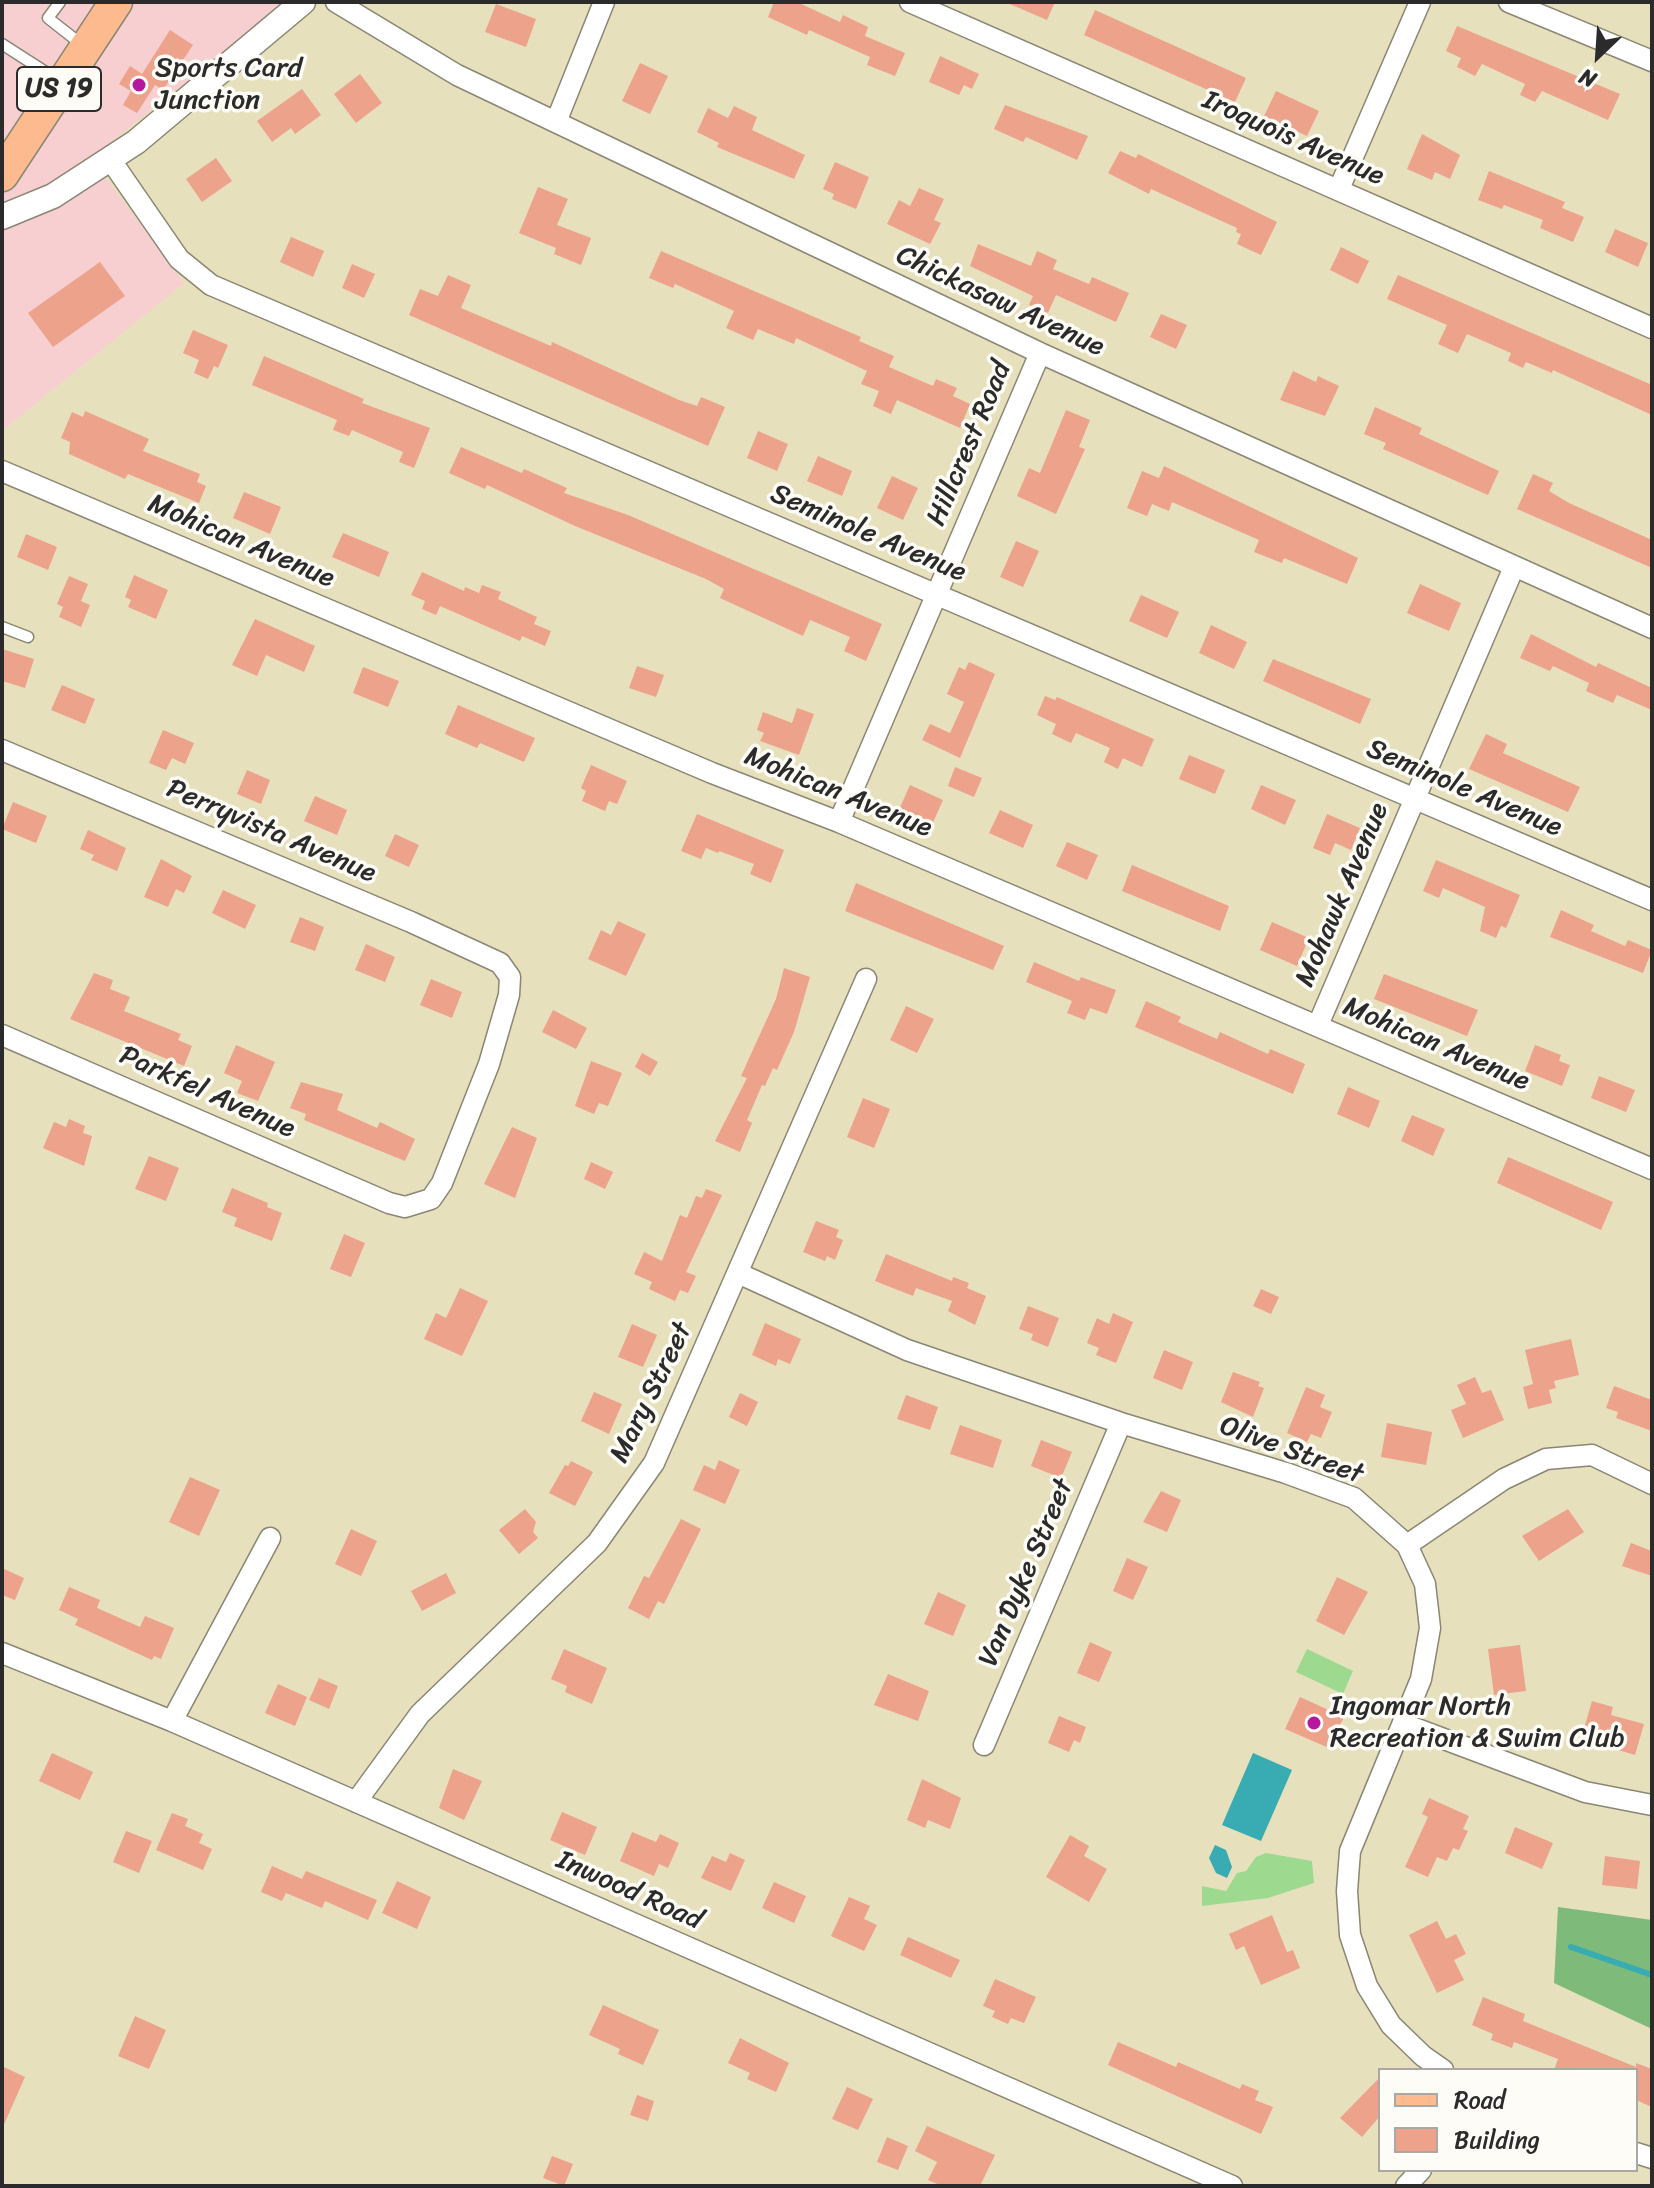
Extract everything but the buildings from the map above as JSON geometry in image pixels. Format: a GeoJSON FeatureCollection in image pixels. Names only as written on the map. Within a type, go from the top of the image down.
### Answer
{"type":"FeatureCollection","features":[{"type":"Feature","properties":{"kind":"main road","name":"US 19"},"geometry":{"type":"LineString","coordinates":[[2,175],[116,2]]}},
{"type":"Feature","properties":{"kind":"street"},"geometry":{"type":"LineString","coordinates":[[2,217],[41,203],[110,159],[183,106],[303,2]]}},
{"type":"Feature","properties":{"kind":"street","name":"Chickasaw Avenue"},"geometry":{"type":"LineString","coordinates":[[336,2],[430,61],[1040,353],[1652,628]]}},
{"type":"Feature","properties":{"kind":"street"},"geometry":{"type":"LineString","coordinates":[[556,122],[604,2]]}},
{"type":"Feature","properties":{"kind":"street","name":"Iroquois Avenue"},"geometry":{"type":"LineString","coordinates":[[910,2],[1652,328]]}},
{"type":"Feature","properties":{"kind":"street"},"geometry":{"type":"LineString","coordinates":[[1339,189],[1420,2]]}},
{"type":"Feature","properties":{"kind":"street"},"geometry":{"type":"LineString","coordinates":[[1509,2],[1652,61]]}},
{"type":"Feature","properties":{"kind":"street","name":"Seminole Avenue"},"geometry":{"type":"LineString","coordinates":[[110,159],[179,259],[211,285],[1652,900]]}},
{"type":"Feature","properties":{"kind":"street","name":"Hillcrest Road"},"geometry":{"type":"LineString","coordinates":[[839,822],[1040,353]]}},
{"type":"Feature","properties":{"kind":"street","name":"Mohican Avenue"},"geometry":{"type":"LineString","coordinates":[[2,471],[712,773],[839,822],[1652,1169]]}},
{"type":"Feature","properties":{"kind":"street","name":"Mohawk Avenue"},"geometry":{"type":"LineString","coordinates":[[1318,1025],[1514,567]]}},
{"type":"Feature","properties":{"kind":"street","name":"Perryvista Avenue"},"geometry":{"type":"LineString","coordinates":[[2,750],[411,922],[500,963],[510,977],[509,995],[489,1064],[442,1183],[431,1199],[405,1207],[389,1203]]}},
{"type":"Feature","properties":{"kind":"street","name":"Mary Street"},"geometry":{"type":"LineString","coordinates":[[356,1802],[420,1714],[597,1543],[654,1463],[740,1274],[866,979]]}},
{"type":"Feature","properties":{"kind":"street","name":"Parkfel Avenue"},"geometry":{"type":"LineString","coordinates":[[2,1035],[389,1203]]}},
{"type":"Feature","properties":{"kind":"street","name":"Olive Street"},"geometry":{"type":"LineString","coordinates":[[740,1274],[907,1350],[1354,1498],[1407,1545],[1425,1584],[1430,1628],[1421,1679],[1350,1851],[1347,1891],[1350,1935],[1367,1986],[1391,2025],[1440,2068]]}},
{"type":"Feature","properties":{"kind":"street","name":"Van Dyke Street"},"geometry":{"type":"LineString","coordinates":[[984,1745],[1121,1423]]}},
{"type":"Feature","properties":{"kind":"street"},"geometry":{"type":"LineString","coordinates":[[1407,1545],[1504,1479],[1546,1459],[1592,1455],[1652,1484]]}},
{"type":"Feature","properties":{"kind":"street"},"geometry":{"type":"LineString","coordinates":[[172,1721],[270,1538]]}},
{"type":"Feature","properties":{"kind":"street","name":"Inwood Road"},"geometry":{"type":"LineString","coordinates":[[2,1653],[172,1721],[1232,2186]]}},
{"type":"Feature","properties":{"kind":"street"},"geometry":{"type":"LineString","coordinates":[[1404,1724],[1585,1792],[1652,1805]]}},
{"type":"Feature","properties":{"kind":"lane"},"geometry":{"type":"LineString","coordinates":[[60,2],[48,18],[86,48]]}},
{"type":"Feature","properties":{"kind":"lane"},"geometry":{"type":"LineString","coordinates":[[4,48],[63,83]]}},
{"type":"Feature","properties":{"kind":"lane"},"geometry":{"type":"LineString","coordinates":[[2,627],[28,637]]}},
{"type":"Feature","properties":{"kind":"shaded area"},"geometry":{"type":"Polygon","coordinates":[[[2,2],[287,2],[91,158],[184,283],[2,431],[2,2]]]}},
{"type":"Feature","properties":{"kind":"green space"},"geometry":{"type":"Polygon","coordinates":[[[1307,1649],[1353,1671],[1343,1694],[1296,1672],[1307,1649]]]}},
{"type":"Feature","properties":{"kind":"green space"},"geometry":{"type":"Polygon","coordinates":[[[1266,1853],[1312,1861],[1314,1883],[1268,1898],[1202,1906],[1202,1886],[1226,1891],[1237,1873],[1246,1871],[1256,1857],[1266,1853]]]}},
{"type":"Feature","properties":{"kind":"green space"},"geometry":{"type":"Polygon","coordinates":[[[1558,1907],[1652,1920],[1652,2029],[1554,1983],[1558,1907]]]}},
{"type":"Feature","properties":{"kind":"water"},"geometry":{"type":"Polygon","coordinates":[[[1253,1753],[1292,1770],[1261,1841],[1222,1825],[1253,1753]]]}},
{"type":"Feature","properties":{"kind":"water"},"geometry":{"type":"Polygon","coordinates":[[[1215,1845],[1226,1850],[1232,1867],[1227,1878],[1216,1873],[1209,1858],[1215,1845]]]}},
{"type":"Feature","properties":{"kind":"waterway"},"geometry":{"type":"LineString","coordinates":[[1571,1947],[1652,1975]]}},
{"type":"Feature","properties":{"kind":"place","name":"Sports Card Junction"},"geometry":{"type":"Point","coordinates":[139,85]}},
{"type":"Feature","properties":{"kind":"place","name":"Ingomar North Recreation & Swim Club"},"geometry":{"type":"Point","coordinates":[1314,1723]}}]}
